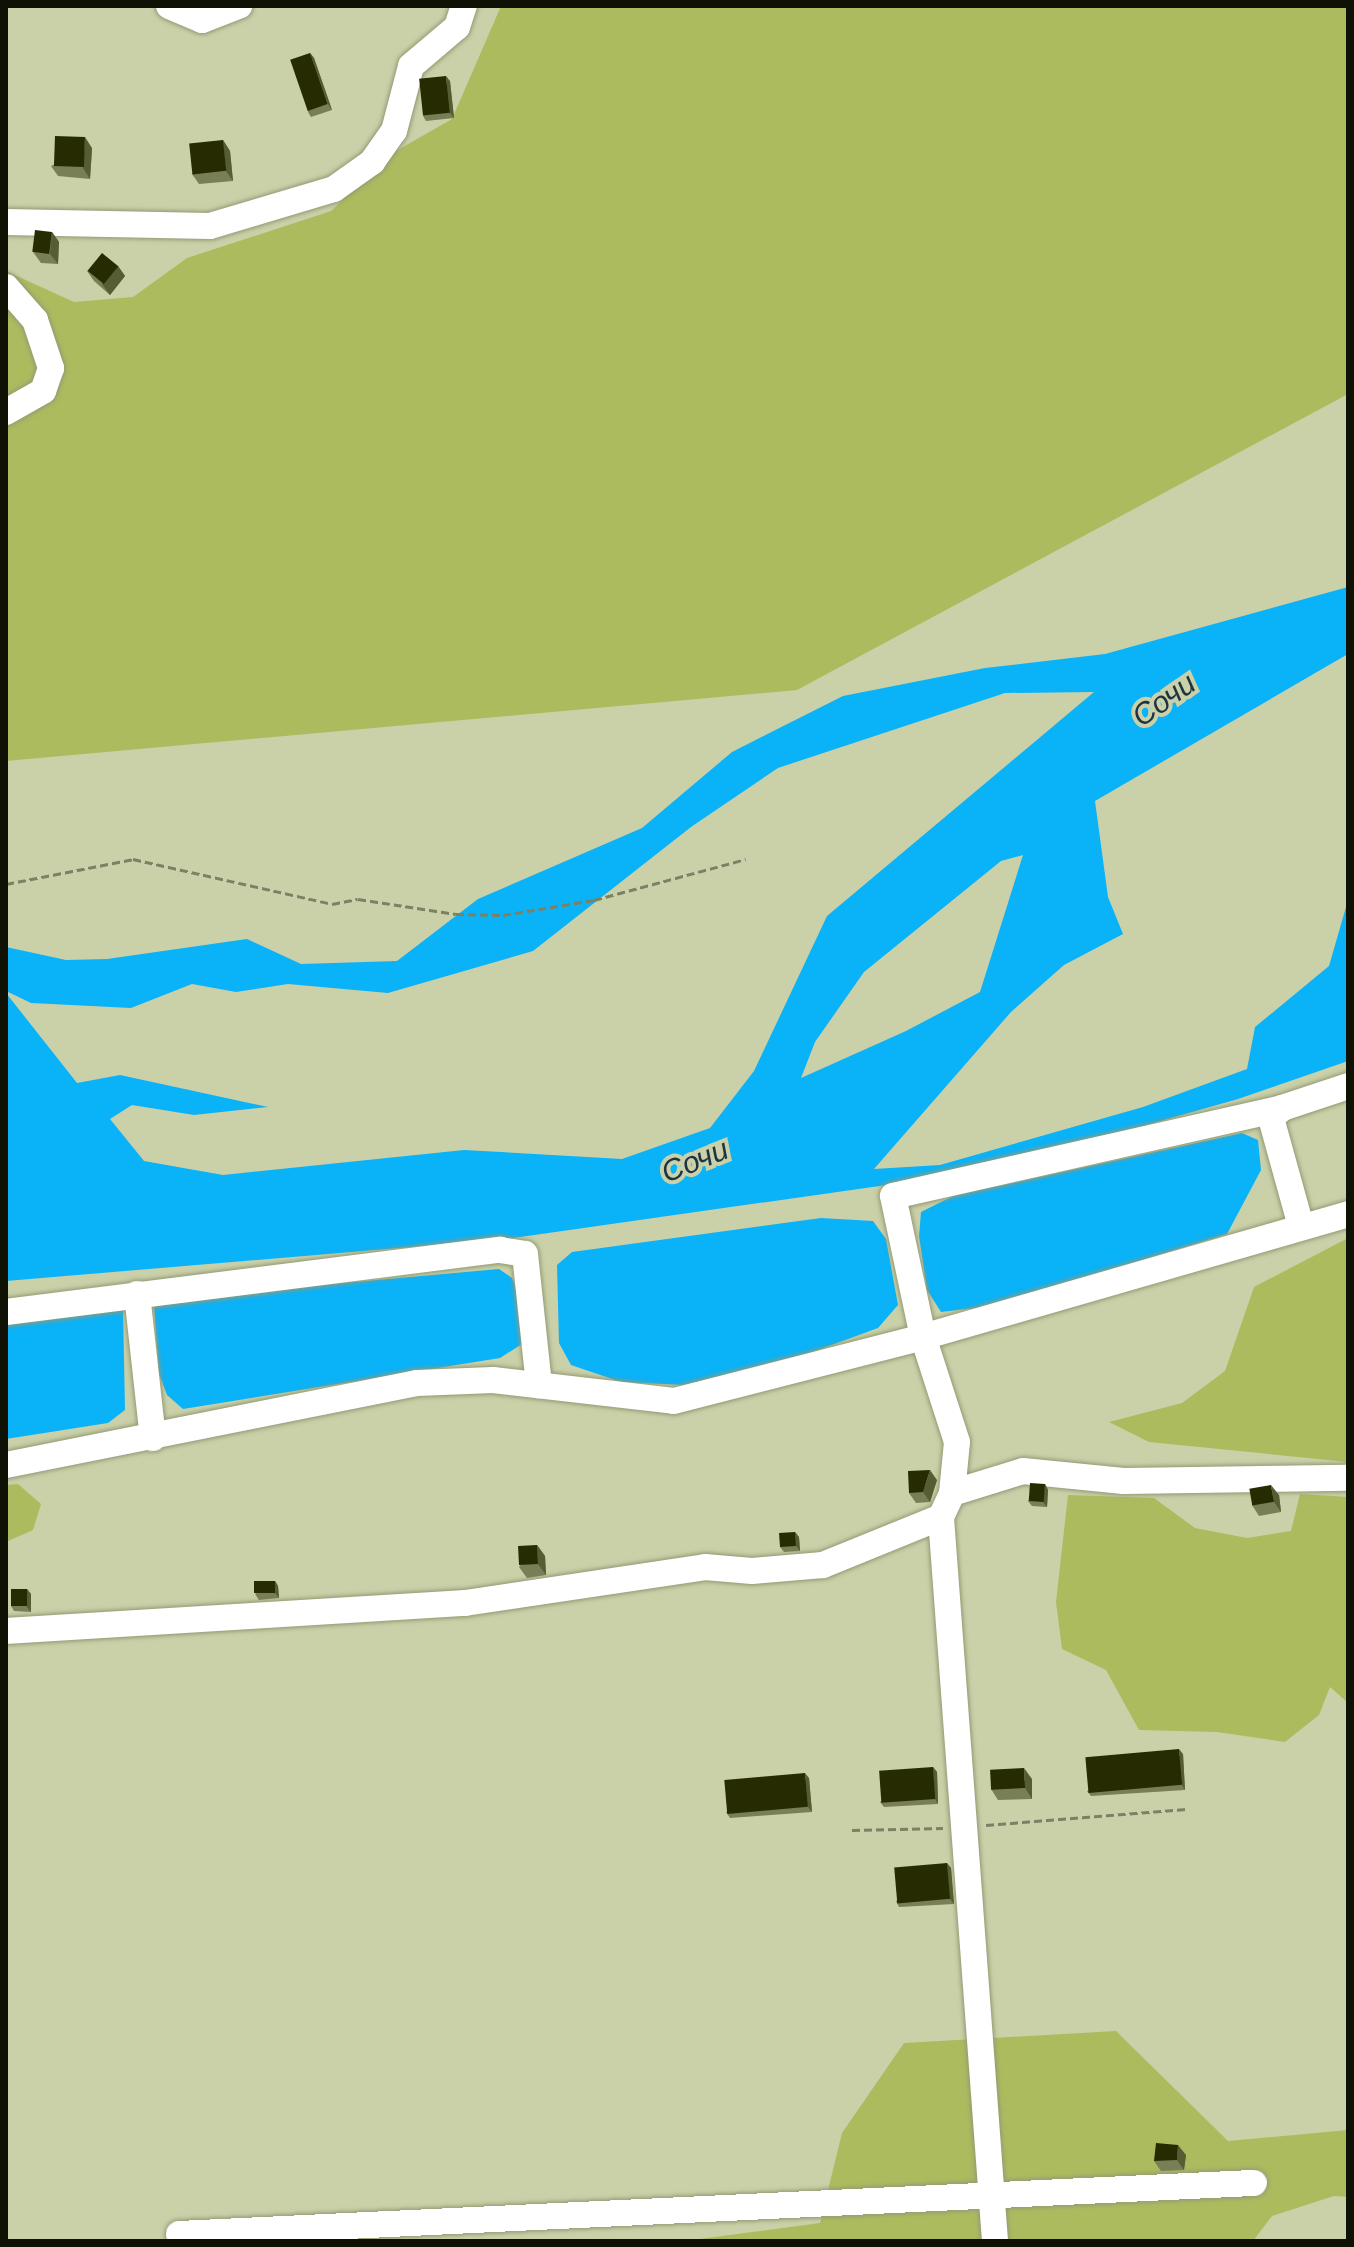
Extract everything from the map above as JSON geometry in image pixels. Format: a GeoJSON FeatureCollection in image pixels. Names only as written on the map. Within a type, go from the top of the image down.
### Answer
{"type":"FeatureCollection","features":[{"type":"Feature","properties":{"kind":"street"},"geometry":{"type":"LineString","coordinates":[[169,6],[202,20],[239,6]]}},
{"type":"Feature","properties":{"kind":"street"},"geometry":{"type":"LineString","coordinates":[[6,222],[210,226],[334,189],[372,162],[394,131],[411,66],[457,27],[462,9]]}},
{"type":"Feature","properties":{"kind":"street"},"geometry":{"type":"LineString","coordinates":[[6,287],[35,320],[51,368],[43,391],[6,412]]}},
{"type":"Feature","properties":{"kind":"street"},"geometry":{"type":"LineString","coordinates":[[995,2241],[965,1827],[947,1505],[957,1442],[923,1337],[893,1196],[1282,1108],[1348,1086]]}},
{"type":"Feature","properties":{"kind":"street"},"geometry":{"type":"LineString","coordinates":[[1282,1108],[1271,1118],[1301,1226]]}},
{"type":"Feature","properties":{"kind":"street"},"geometry":{"type":"LineString","coordinates":[[6,1465],[417,1383],[493,1380],[674,1401],[923,1337],[1348,1214]]}},
{"type":"Feature","properties":{"kind":"street"},"geometry":{"type":"LineString","coordinates":[[6,1312],[500,1250],[525,1254],[539,1385]]}},
{"type":"Feature","properties":{"kind":"street"},"geometry":{"type":"LineString","coordinates":[[137,1294],[153,1438]]}},
{"type":"Feature","properties":{"kind":"street"},"geometry":{"type":"LineString","coordinates":[[6,1631],[465,1603],[705,1567],[752,1571],[823,1565],[1023,1471],[1124,1481],[1348,1478]]}},
{"type":"Feature","properties":{"kind":"street"},"geometry":{"type":"LineString","coordinates":[[179,2234],[994,2198],[1254,2183]]}},
{"type":"Feature","properties":{"kind":"path"},"geometry":{"type":"LineString","coordinates":[[6,884],[133,859],[332,904],[358,899],[456,914],[503,915],[594,900],[746,859]]}},
{"type":"Feature","properties":{"kind":"path"},"geometry":{"type":"LineString","coordinates":[[852,1830],[965,1827],[1186,1809]]}},
{"type":"Feature","properties":{"kind":"green space"},"geometry":{"type":"Polygon","coordinates":[[[501,6],[1348,6],[1348,394],[797,690],[6,761],[6,271],[74,302],[133,297],[187,258],[331,211],[389,155],[452,119],[501,6]]]}},
{"type":"Feature","properties":{"kind":"green space"},"geometry":{"type":"Polygon","coordinates":[[[1348,1238],[1348,1462],[1149,1442],[1109,1422],[1182,1403],[1225,1371],[1254,1287],[1348,1238]]]}},
{"type":"Feature","properties":{"kind":"green space"},"geometry":{"type":"Polygon","coordinates":[[[18,1484],[41,1504],[33,1530],[6,1542],[6,1485],[18,1484]]]}},
{"type":"Feature","properties":{"kind":"green space"},"geometry":{"type":"Polygon","coordinates":[[[1300,1494],[1348,1497],[1348,1703],[1330,1687],[1319,1715],[1285,1742],[1217,1732],[1139,1730],[1106,1670],[1062,1649],[1056,1602],[1068,1495],[1154,1498],[1195,1528],[1247,1538],[1291,1531],[1300,1494]]]}},
{"type":"Feature","properties":{"kind":"green space"},"geometry":{"type":"Polygon","coordinates":[[[1116,2031],[1228,2141],[1348,2130],[1348,2197],[1334,2196],[1272,2216],[1253,2241],[684,2241],[820,2223],[842,2133],[904,2043],[1116,2031]]]}},
{"type":"Feature","properties":{"kind":"water","name":"Сочи"},"geometry":{"type":"Polygon","coordinates":[[[1348,587],[1348,654],[1095,801],[1108,897],[1123,934],[1064,965],[1011,1012],[874,1169],[940,1165],[1143,1107],[1247,1069],[1255,1027],[1329,966],[1348,900],[1348,1061],[1238,1099],[985,1171],[506,1239],[6,1281],[6,993],[77,1083],[120,1075],[268,1107],[194,1115],[132,1105],[110,1119],[144,1161],[223,1175],[464,1150],[622,1159],[710,1128],[754,1071],[827,916],[1094,692],[1005,693],[778,768],[691,827],[533,951],[388,993],[288,984],[236,992],[192,984],[131,1008],[31,1003],[6,991],[6,947],[66,960],[107,959],[247,939],[301,964],[397,961],[478,899],[642,828],[732,752],[843,696],[985,668],[1105,654],[1348,587]],[[1023,855],[1001,861],[864,972],[815,1042],[801,1078],[906,1031],[980,992],[1023,855]]]}},
{"type":"Feature","properties":{"kind":"water"},"geometry":{"type":"Polygon","coordinates":[[[1242,1133],[1258,1140],[1261,1170],[1227,1234],[992,1306],[941,1312],[927,1290],[919,1236],[921,1212],[953,1196],[1242,1133]]]}},
{"type":"Feature","properties":{"kind":"water"},"geometry":{"type":"Polygon","coordinates":[[[821,1218],[873,1221],[886,1239],[898,1305],[878,1328],[788,1361],[683,1385],[621,1382],[571,1365],[559,1343],[557,1265],[572,1252],[821,1218]]]}},
{"type":"Feature","properties":{"kind":"water"},"geometry":{"type":"Polygon","coordinates":[[[499,1269],[512,1278],[529,1319],[525,1342],[500,1358],[183,1409],[167,1395],[159,1374],[154,1307],[164,1299],[499,1269]]]}},
{"type":"Feature","properties":{"kind":"water"},"geometry":{"type":"Polygon","coordinates":[[[123,1308],[125,1410],[108,1423],[6,1439],[6,1323],[123,1308]]]}},
{"type":"Feature","properties":{"kind":"building"},"geometry":{"type":"Polygon","coordinates":[[[310,53],[328,104],[308,111],[290,60],[310,53]]]}},
{"type":"Feature","properties":{"kind":"building"},"geometry":{"type":"Polygon","coordinates":[[[446,76],[450,113],[423,116],[419,79],[446,76]]]}},
{"type":"Feature","properties":{"kind":"building"},"geometry":{"type":"Polygon","coordinates":[[[55,136],[85,137],[84,167],[54,166],[55,136]]]}},
{"type":"Feature","properties":{"kind":"building"},"geometry":{"type":"Polygon","coordinates":[[[223,140],[226,171],[192,174],[189,144],[223,140]]]}},
{"type":"Feature","properties":{"kind":"building"},"geometry":{"type":"Polygon","coordinates":[[[35,230],[52,232],[49,254],[32,252],[35,230]]]}},
{"type":"Feature","properties":{"kind":"building"},"geometry":{"type":"Polygon","coordinates":[[[102,253],[118,266],[104,284],[88,271],[102,253]]]}},
{"type":"Feature","properties":{"kind":"building"},"geometry":{"type":"Polygon","coordinates":[[[930,1470],[923,1492],[909,1493],[908,1471],[930,1470]]]}},
{"type":"Feature","properties":{"kind":"building"},"geometry":{"type":"Polygon","coordinates":[[[1030,1483],[1045,1484],[1044,1502],[1029,1501],[1030,1483]]]}},
{"type":"Feature","properties":{"kind":"building"},"geometry":{"type":"Polygon","coordinates":[[[1271,1485],[1274,1502],[1252,1506],[1249,1489],[1271,1485]]]}},
{"type":"Feature","properties":{"kind":"building"},"geometry":{"type":"Polygon","coordinates":[[[795,1532],[796,1546],[780,1547],[779,1533],[795,1532]]]}},
{"type":"Feature","properties":{"kind":"building"},"geometry":{"type":"Polygon","coordinates":[[[537,1545],[538,1564],[519,1565],[518,1546],[537,1545]]]}},
{"type":"Feature","properties":{"kind":"building"},"geometry":{"type":"Polygon","coordinates":[[[254,1581],[275,1581],[275,1593],[254,1593],[254,1581]]]}},
{"type":"Feature","properties":{"kind":"building"},"geometry":{"type":"Polygon","coordinates":[[[11,1589],[27,1589],[27,1606],[11,1606],[11,1589]]]}},
{"type":"Feature","properties":{"kind":"building"},"geometry":{"type":"Polygon","coordinates":[[[1179,1749],[1182,1785],[1088,1793],[1085,1757],[1179,1749]]]}},
{"type":"Feature","properties":{"kind":"building"},"geometry":{"type":"Polygon","coordinates":[[[933,1767],[935,1799],[881,1803],[879,1771],[933,1767]]]}},
{"type":"Feature","properties":{"kind":"building"},"geometry":{"type":"Polygon","coordinates":[[[1024,1768],[1025,1788],[991,1790],[990,1770],[1024,1768]]]}},
{"type":"Feature","properties":{"kind":"building"},"geometry":{"type":"Polygon","coordinates":[[[805,1773],[808,1807],[727,1814],[724,1780],[805,1773]]]}},
{"type":"Feature","properties":{"kind":"building"},"geometry":{"type":"Polygon","coordinates":[[[947,1863],[950,1899],[897,1903],[894,1868],[947,1863]]]}},
{"type":"Feature","properties":{"kind":"building"},"geometry":{"type":"Polygon","coordinates":[[[1156,2143],[1178,2145],[1177,2160],[1154,2161],[1156,2143]]]}}]}
